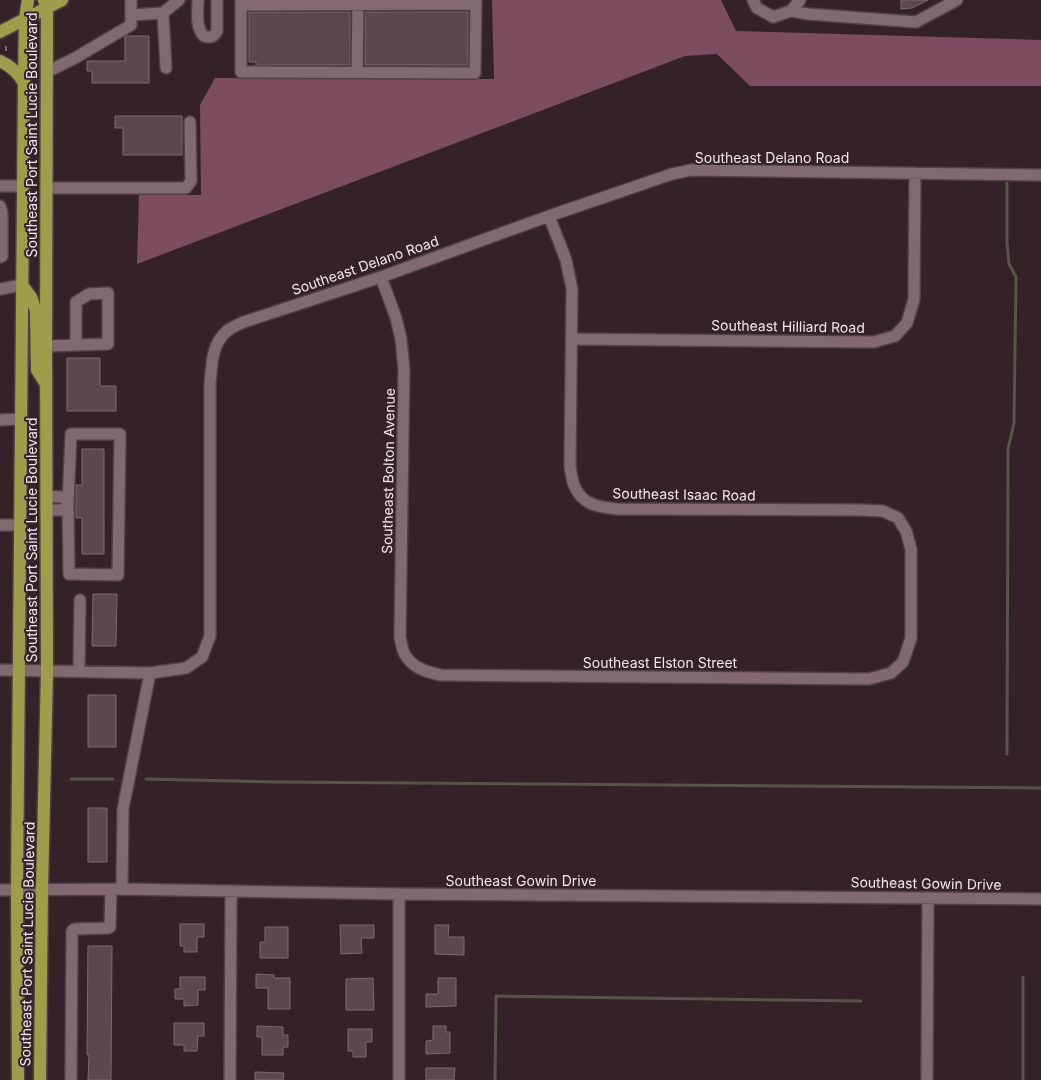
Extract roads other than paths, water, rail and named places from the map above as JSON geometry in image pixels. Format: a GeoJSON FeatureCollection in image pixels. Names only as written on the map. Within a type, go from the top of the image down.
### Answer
{"type":"FeatureCollection","features":[{"type":"Feature","properties":{"kind":"main road","name":"Southeast Port Saint Lucie Boulevard"},"geometry":{"type":"LineString","coordinates":[[18,1080],[17,890],[22,285],[25,19],[28,0]]}},
{"type":"Feature","properties":{"kind":"main road"},"geometry":{"type":"LineString","coordinates":[[0,32],[25,19],[46,4],[62,0]]}},
{"type":"Feature","properties":{"kind":"main road","name":"Southeast Port Saint Lucie Boulevard"},"geometry":{"type":"LineString","coordinates":[[40,1080],[46,671],[46,4]]}},
{"type":"Feature","properties":{"kind":"main road"},"geometry":{"type":"LineString","coordinates":[[0,61],[12,67],[24,83]]}},
{"type":"Feature","properties":{"kind":"main road"},"geometry":{"type":"LineString","coordinates":[[22,285],[31,297],[36,311],[37,370],[46,384]]}},
{"type":"Feature","properties":{"kind":"street"},"geometry":{"type":"LineString","coordinates":[[47,72],[131,25],[131,0]]}},
{"type":"Feature","properties":{"kind":"street"},"geometry":{"type":"LineString","coordinates":[[131,15],[163,13],[179,0]]}},
{"type":"Feature","properties":{"kind":"street"},"geometry":{"type":"LineString","coordinates":[[198,0],[199,31],[204,36],[210,37],[215,35],[217,31],[217,0]]}},
{"type":"Feature","properties":{"kind":"street"},"geometry":{"type":"LineString","coordinates":[[753,0],[757,8],[773,17],[791,11],[916,22],[956,0]]}},
{"type":"Feature","properties":{"kind":"street"},"geometry":{"type":"LineString","coordinates":[[791,11],[800,0]]}},
{"type":"Feature","properties":{"kind":"street"},"geometry":{"type":"LineString","coordinates":[[357,72],[358,2]]}},
{"type":"Feature","properties":{"kind":"street"},"geometry":{"type":"LineString","coordinates":[[358,2],[476,2],[475,73],[241,72],[241,3],[358,2]]}},
{"type":"Feature","properties":{"kind":"street"},"geometry":{"type":"LineString","coordinates":[[163,13],[166,68]]}},
{"type":"Feature","properties":{"kind":"street"},"geometry":{"type":"LineString","coordinates":[[46,188],[186,188],[191,181],[190,122]]}},
{"type":"Feature","properties":{"kind":"street","name":"Southeast Delano Road"},"geometry":{"type":"LineString","coordinates":[[0,670],[150,673],[186,668],[202,657],[210,636],[210,384],[212,360],[215,346],[227,331],[241,323],[381,277],[672,174],[691,170],[1041,175]]}},
{"type":"Feature","properties":{"kind":"street","name":"Southeast Hilliard Road"},"geometry":{"type":"LineString","coordinates":[[572,339],[874,342],[895,336],[907,323],[914,299],[915,173]]}},
{"type":"Feature","properties":{"kind":"street"},"geometry":{"type":"LineString","coordinates":[[0,186],[23,186]]}},
{"type":"Feature","properties":{"kind":"street"},"geometry":{"type":"LineString","coordinates":[[0,206],[2,213],[1,243]]}},
{"type":"Feature","properties":{"kind":"street","name":"Southeast Isaac Road"},"geometry":{"type":"LineString","coordinates":[[549,216],[566,260],[572,289],[570,466],[574,485],[584,500],[598,507],[617,509],[862,510],[883,511],[898,518],[906,530],[911,549],[911,638],[903,662]]}},
{"type":"Feature","properties":{"kind":"street","name":"Southeast Bolton Avenue"},"geometry":{"type":"LineString","coordinates":[[381,277],[396,318],[401,339],[403,361],[400,637],[404,652],[414,665]]}},
{"type":"Feature","properties":{"kind":"street"},"geometry":{"type":"LineString","coordinates":[[0,289],[22,285]]}},
{"type":"Feature","properties":{"kind":"street"},"geometry":{"type":"LineString","coordinates":[[46,346],[108,344],[108,294],[89,294],[76,302],[76,345]]}},
{"type":"Feature","properties":{"kind":"street"},"geometry":{"type":"LineString","coordinates":[[0,420],[21,419]]}},
{"type":"Feature","properties":{"kind":"street"},"geometry":{"type":"LineString","coordinates":[[46,496],[63,497],[68,504],[69,574],[118,575],[120,434],[70,434],[68,504],[64,510],[46,510]]}},
{"type":"Feature","properties":{"kind":"street"},"geometry":{"type":"LineString","coordinates":[[0,525],[20,525]]}},
{"type":"Feature","properties":{"kind":"street"},"geometry":{"type":"LineString","coordinates":[[79,671],[80,600]]}},
{"type":"Feature","properties":{"kind":"street","name":"Southeast Elston Street"},"geometry":{"type":"LineString","coordinates":[[414,665],[425,672],[441,675],[869,679],[891,673],[903,662]]}},
{"type":"Feature","properties":{"kind":"street"},"geometry":{"type":"LineString","coordinates":[[71,1080],[72,932],[75,929],[110,927],[116,889],[123,809],[150,673]]}},
{"type":"Feature","properties":{"kind":"street","name":"Southeast Gowin Drive"},"geometry":{"type":"LineString","coordinates":[[0,890],[116,889],[399,894],[1041,900]]}},
{"type":"Feature","properties":{"kind":"street"},"geometry":{"type":"LineString","coordinates":[[230,1080],[231,892]]}},
{"type":"Feature","properties":{"kind":"street"},"geometry":{"type":"LineString","coordinates":[[399,894],[399,1080]]}},
{"type":"Feature","properties":{"kind":"street"},"geometry":{"type":"LineString","coordinates":[[927,1080],[928,898]]}},
{"type":"Feature","properties":{"kind":"waterway"},"geometry":{"type":"LineString","coordinates":[[1007,183],[1009,264],[1016,277],[1014,423],[1008,449],[1007,754]]}},
{"type":"Feature","properties":{"kind":"waterway"},"geometry":{"type":"LineString","coordinates":[[71,779],[113,779]]}},
{"type":"Feature","properties":{"kind":"waterway"},"geometry":{"type":"LineString","coordinates":[[146,779],[277,782],[1041,788]]}},
{"type":"Feature","properties":{"kind":"waterway"},"geometry":{"type":"LineString","coordinates":[[1023,977],[1023,1080]]}},
{"type":"Feature","properties":{"kind":"waterway"},"geometry":{"type":"LineString","coordinates":[[495,1080],[496,996],[861,1001]]}}]}
